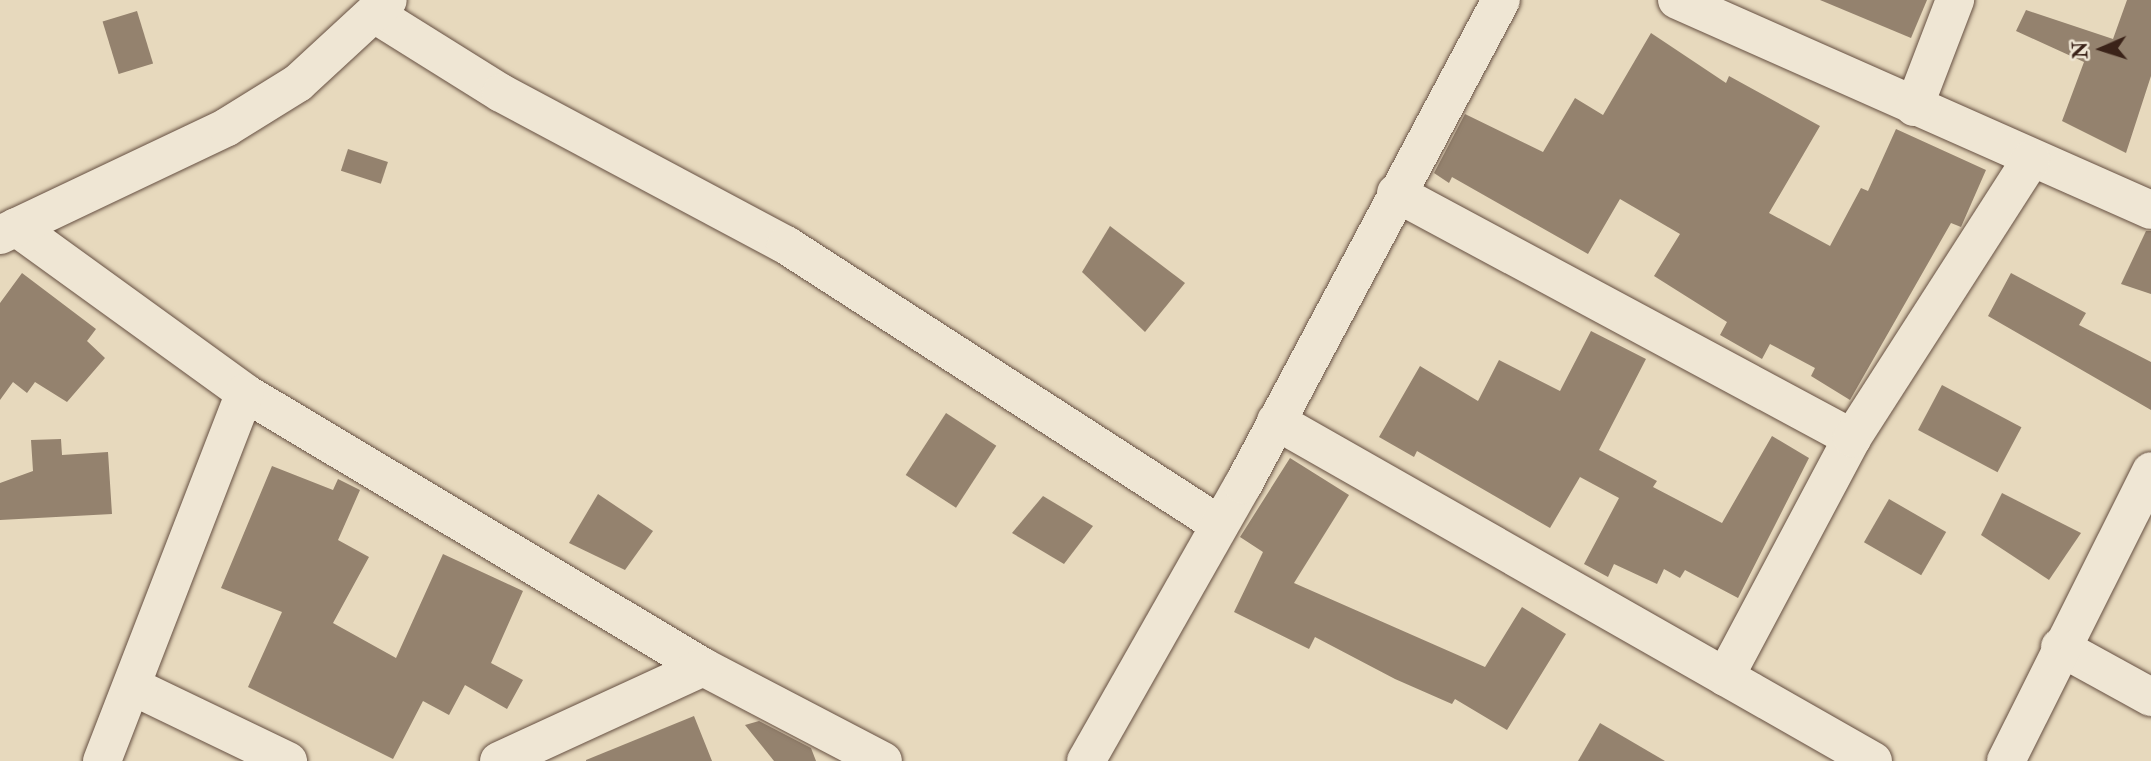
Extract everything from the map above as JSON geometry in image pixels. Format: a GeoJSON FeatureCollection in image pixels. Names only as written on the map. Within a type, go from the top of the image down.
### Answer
{"type":"FeatureCollection","features":[{"type":"Feature","properties":{"kind":"street"},"geometry":{"type":"LineString","coordinates":[[1086,761],[1220,525],[1501,0]]}},
{"type":"Feature","properties":{"kind":"street"},"geometry":{"type":"LineString","coordinates":[[1677,0],[2031,159],[2151,209]]}},
{"type":"Feature","properties":{"kind":"street"},"geometry":{"type":"LineString","coordinates":[[1914,107],[1955,0]]}},
{"type":"Feature","properties":{"kind":"street"},"geometry":{"type":"LineString","coordinates":[[8,231],[227,127],[298,83],[382,7],[501,93],[786,245],[1220,525]]}},
{"type":"Feature","properties":{"kind":"street"},"geometry":{"type":"LineString","coordinates":[[1725,677],[1852,438],[2031,159]]}},
{"type":"Feature","properties":{"kind":"street"},"geometry":{"type":"LineString","coordinates":[[1396,193],[1852,438]]}},
{"type":"Feature","properties":{"kind":"street"},"geometry":{"type":"LineString","coordinates":[[8,231],[245,393],[703,667],[883,761]]}},
{"type":"Feature","properties":{"kind":"street"},"geometry":{"type":"LineString","coordinates":[[102,761],[134,687],[245,393]]}},
{"type":"Feature","properties":{"kind":"street"},"geometry":{"type":"LineString","coordinates":[[1276,421],[1873,761]]}},
{"type":"Feature","properties":{"kind":"street"},"geometry":{"type":"LineString","coordinates":[[2006,761],[2060,647],[2151,471]]}},
{"type":"Feature","properties":{"kind":"street"},"geometry":{"type":"LineString","coordinates":[[2060,647],[2151,697]]}},
{"type":"Feature","properties":{"kind":"street"},"geometry":{"type":"LineString","coordinates":[[499,761],[703,667]]}},
{"type":"Feature","properties":{"kind":"street"},"geometry":{"type":"LineString","coordinates":[[134,687],[288,761]]}},
{"type":"Feature","properties":{"kind":"building"},"geometry":{"type":"Polygon","coordinates":[[[1820,0],[1927,0],[1911,38],[1820,0]]]}},
{"type":"Feature","properties":{"kind":"building"},"geometry":{"type":"Polygon","coordinates":[[[2127,0],[2151,0],[2151,76],[2126,153],[2062,121],[2084,62],[2016,31],[2026,10],[2113,39],[2127,0]]]}},
{"type":"Feature","properties":{"kind":"building"},"geometry":{"type":"Polygon","coordinates":[[[137,11],[153,64],[119,74],[103,22],[137,11]]]}},
{"type":"Feature","properties":{"kind":"building"},"geometry":{"type":"Polygon","coordinates":[[[1651,33],[1726,83],[1729,76],[1820,126],[1769,213],[1830,246],[1861,188],[1868,191],[1896,129],[1986,170],[1961,227],[1951,223],[1850,400],[1811,376],[1815,368],[1770,344],[1762,359],[1720,335],[1727,322],[1654,276],[1680,234],[1620,199],[1588,254],[1452,177],[1449,183],[1434,173],[1465,114],[1543,152],[1575,98],[1603,115],[1651,33]]]}},
{"type":"Feature","properties":{"kind":"building"},"geometry":{"type":"Polygon","coordinates":[[[348,149],[388,162],[381,184],[341,171],[348,149]]]}},
{"type":"Feature","properties":{"kind":"building"},"geometry":{"type":"Polygon","coordinates":[[[1110,226],[1185,283],[1145,332],[1082,272],[1110,226]]]}},
{"type":"Feature","properties":{"kind":"building"},"geometry":{"type":"Polygon","coordinates":[[[2146,231],[2151,231],[2151,294],[2121,284],[2146,231]]]}},
{"type":"Feature","properties":{"kind":"building"},"geometry":{"type":"Polygon","coordinates":[[[22,273],[96,329],[87,341],[105,358],[67,402],[35,382],[27,393],[13,382],[0,400],[0,303],[22,273]]]}},
{"type":"Feature","properties":{"kind":"building"},"geometry":{"type":"Polygon","coordinates":[[[2011,273],[2086,313],[2079,325],[2151,362],[2151,410],[1988,316],[2011,273]]]}},
{"type":"Feature","properties":{"kind":"building"},"geometry":{"type":"Polygon","coordinates":[[[1591,331],[1646,359],[1599,450],[1657,481],[1653,487],[1722,523],[1772,436],[1809,458],[1738,598],[1685,570],[1680,578],[1664,569],[1657,584],[1614,564],[1608,577],[1584,564],[1619,498],[1580,477],[1550,528],[1417,451],[1414,457],[1379,437],[1420,366],[1478,401],[1499,360],[1560,391],[1591,331]]]}},
{"type":"Feature","properties":{"kind":"building"},"geometry":{"type":"Polygon","coordinates":[[[1942,385],[2021,427],[1998,472],[1918,430],[1942,385]]]}},
{"type":"Feature","properties":{"kind":"building"},"geometry":{"type":"Polygon","coordinates":[[[946,413],[996,446],[956,508],[906,475],[946,413]]]}},
{"type":"Feature","properties":{"kind":"building"},"geometry":{"type":"Polygon","coordinates":[[[61,439],[62,455],[108,452],[112,514],[0,520],[0,483],[33,471],[31,440],[61,439]]]}},
{"type":"Feature","properties":{"kind":"building"},"geometry":{"type":"Polygon","coordinates":[[[1290,458],[1349,495],[1294,583],[1485,667],[1522,607],[1566,634],[1507,730],[1455,699],[1452,704],[1395,679],[1315,637],[1309,649],[1234,612],[1263,552],[1240,537],[1290,458]]]}},
{"type":"Feature","properties":{"kind":"building"},"geometry":{"type":"Polygon","coordinates":[[[272,466],[333,490],[338,479],[360,490],[338,540],[369,557],[333,623],[396,658],[443,554],[523,591],[491,663],[523,680],[507,709],[465,685],[449,715],[423,701],[393,759],[248,687],[282,612],[221,588],[272,466]]]}},
{"type":"Feature","properties":{"kind":"building"},"geometry":{"type":"Polygon","coordinates":[[[2002,493],[2081,533],[2049,580],[1981,535],[2002,493]]]}},
{"type":"Feature","properties":{"kind":"building"},"geometry":{"type":"Polygon","coordinates":[[[598,494],[653,531],[625,570],[569,543],[598,494]]]}},
{"type":"Feature","properties":{"kind":"building"},"geometry":{"type":"Polygon","coordinates":[[[1043,496],[1093,526],[1064,564],[1012,533],[1043,496]]]}},
{"type":"Feature","properties":{"kind":"building"},"geometry":{"type":"Polygon","coordinates":[[[1889,499],[1946,532],[1921,575],[1864,542],[1889,499]]]}},
{"type":"Feature","properties":{"kind":"building"},"geometry":{"type":"Polygon","coordinates":[[[694,716],[712,761],[586,761],[586,760],[694,716]]]}},
{"type":"Feature","properties":{"kind":"building"},"geometry":{"type":"Polygon","coordinates":[[[759,721],[811,748],[816,761],[774,761],[745,725],[759,721]]]}},
{"type":"Feature","properties":{"kind":"building"},"geometry":{"type":"Polygon","coordinates":[[[1600,723],[1665,761],[1578,761],[1600,723]]]}}]}
